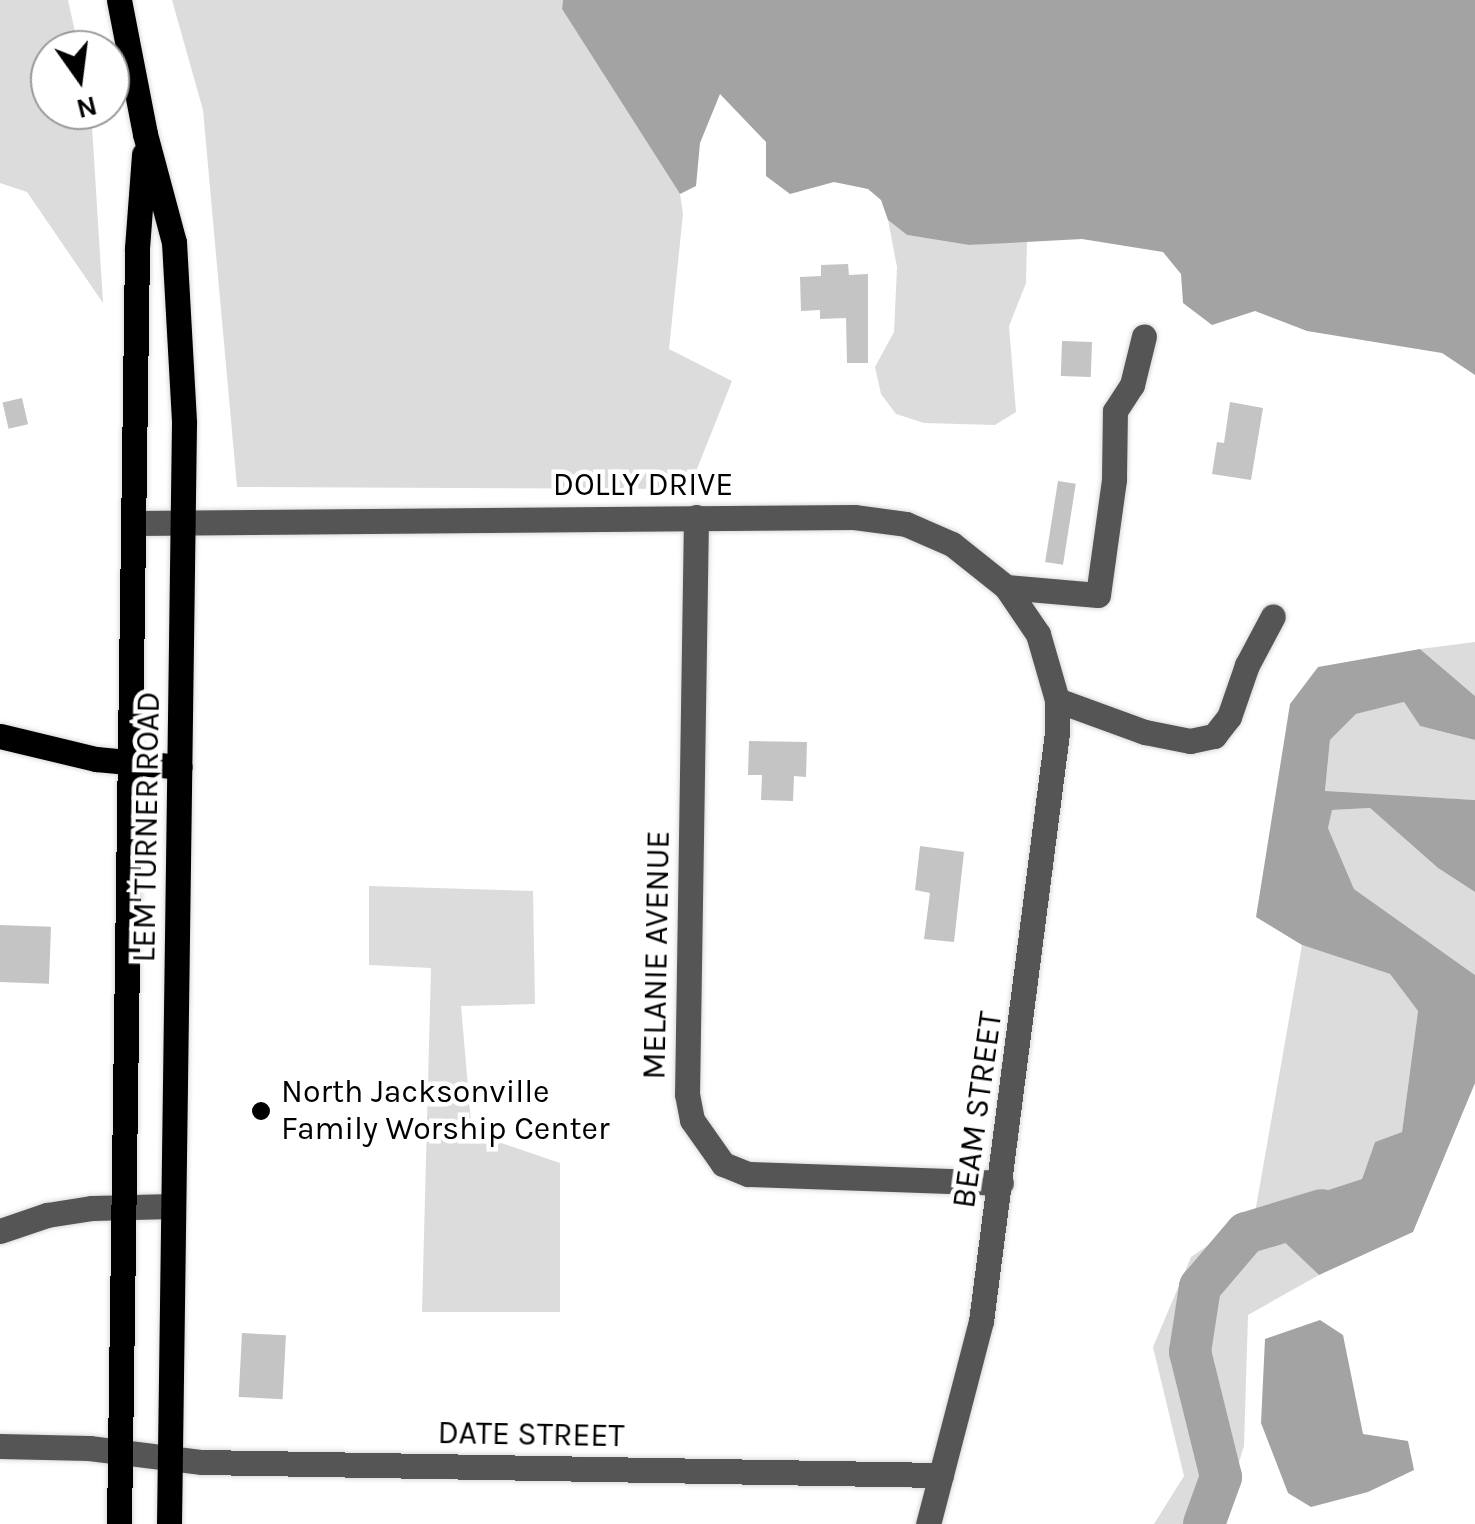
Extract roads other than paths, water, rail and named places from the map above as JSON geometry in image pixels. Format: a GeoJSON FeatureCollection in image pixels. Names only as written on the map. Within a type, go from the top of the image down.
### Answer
{"type":"FeatureCollection","features":[{"type":"Feature","properties":{"kind":"main road","name":"LEM TURNER ROAD"},"geometry":{"type":"LineString","coordinates":[[119,0],[145,134],[174,242],[183,387],[168,1524]]}},
{"type":"Feature","properties":{"kind":"main road","name":"LEM TURNER ROAD"},"geometry":{"type":"LineString","coordinates":[[119,1524],[137,248],[145,134]]}},
{"type":"Feature","properties":{"kind":"main road"},"geometry":{"type":"LineString","coordinates":[[0,736],[131,764],[180,767]]}},
{"type":"Feature","properties":{"kind":"street"},"geometry":{"type":"LineString","coordinates":[[1006,587],[1098,595],[1114,479],[1115,410],[1132,386],[1144,336]]}},
{"type":"Feature","properties":{"kind":"street","name":"DOLLY DRIVE"},"geometry":{"type":"LineString","coordinates":[[135,523],[696,516],[854,517],[906,524],[952,544],[1006,587],[1038,634],[1057,700]]}},
{"type":"Feature","properties":{"kind":"street","name":"MELANIE AVENUE"},"geometry":{"type":"LineString","coordinates":[[696,516],[687,1094],[692,1120],[724,1164],[748,1174],[1001,1182]]}},
{"type":"Feature","properties":{"kind":"street"},"geometry":{"type":"LineString","coordinates":[[1057,700],[1145,732],[1190,741],[1214,736],[1229,717],[1247,665],[1273,616]]}},
{"type":"Feature","properties":{"kind":"street","name":"BEAM STREET"},"geometry":{"type":"LineString","coordinates":[[928,1524],[981,1321],[1035,930],[1057,700]]}},
{"type":"Feature","properties":{"kind":"street"},"geometry":{"type":"LineString","coordinates":[[0,1231],[47,1215],[174,1206]]}},
{"type":"Feature","properties":{"kind":"street","name":"DATE STREET"},"geometry":{"type":"LineString","coordinates":[[0,1446],[170,1458],[941,1474]]}},
{"type":"Feature","properties":{"kind":"waterway"},"geometry":{"type":"LineString","coordinates":[[1204,1524],[1221,1477],[1190,1352],[1200,1287],[1246,1233],[1322,1210]]}},
{"type":"Feature","properties":{"kind":"place","name":"North Jacksonville Family Worship Center"},"geometry":{"type":"Point","coordinates":[261,1111]}}]}
